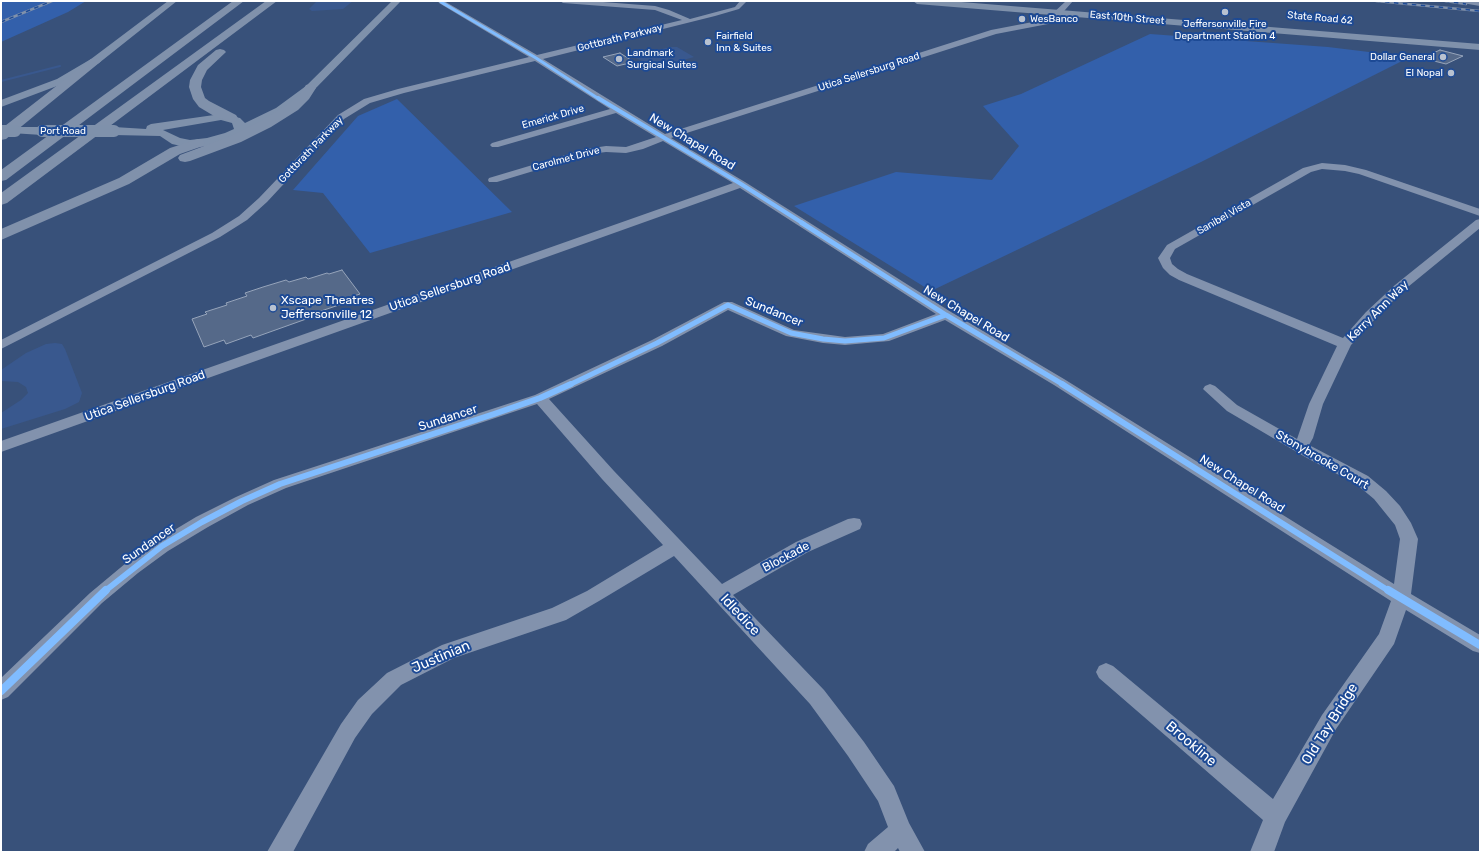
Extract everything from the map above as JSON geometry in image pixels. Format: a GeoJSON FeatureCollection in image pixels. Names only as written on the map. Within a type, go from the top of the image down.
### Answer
{"type":"FeatureCollection","features":[{"type":"Feature","properties":{"kind":"highway"},"geometry":{"type":"LineString","coordinates":[[1,177],[239,1]]}},
{"type":"Feature","properties":{"kind":"highway"},"geometry":{"type":"LineString","coordinates":[[1,200],[272,1]]}},
{"type":"Feature","properties":{"kind":"highway"},"geometry":{"type":"LineString","coordinates":[[232,118],[219,113],[204,104],[197,94],[195,87],[196,80],[205,65],[275,1]]}},
{"type":"Feature","properties":{"kind":"highway"},"geometry":{"type":"LineString","coordinates":[[1,136],[95,61]]}},
{"type":"Feature","properties":{"kind":"highway"},"geometry":{"type":"LineString","coordinates":[[1,235],[124,181],[250,132],[281,115],[305,96],[310,88]]}},
{"type":"Feature","properties":{"kind":"highway"},"geometry":{"type":"LineString","coordinates":[[124,181],[175,151],[198,143]]}},
{"type":"Feature","properties":{"kind":"main road"},"geometry":{"type":"LineString","coordinates":[[1,104],[61,81],[95,61],[173,1]]}},
{"type":"Feature","properties":{"kind":"main road"},"geometry":{"type":"LineString","coordinates":[[119,131],[163,133],[180,142],[198,143],[218,140],[280,110],[310,88],[397,1]]}},
{"type":"Feature","properties":{"kind":"main road","name":"East 10th Street"},"geometry":{"type":"LineString","coordinates":[[917,1],[1061,11],[1480,47]]}},
{"type":"Feature","properties":{"kind":"main road","name":"State Road 62"},"geometry":{"type":"LineString","coordinates":[[966,1],[1061,11],[1480,43]]}},
{"type":"Feature","properties":{"kind":"main road"},"geometry":{"type":"LineString","coordinates":[[119,131],[168,126],[213,118],[232,118],[240,124],[239,128],[235,132]]}},
{"type":"Feature","properties":{"kind":"main road","name":"Port Road"},"geometry":{"type":"LineString","coordinates":[[1,131],[119,131]]}},
{"type":"Feature","properties":{"kind":"street"},"geometry":{"type":"LineString","coordinates":[[563,1],[655,8],[667,11],[689,21]]}},
{"type":"Feature","properties":{"kind":"street","name":"Gottbrath Parkway"},"geometry":{"type":"LineString","coordinates":[[1,345],[216,236],[243,218],[263,200],[337,121],[355,107],[367,101],[401,91],[729,11],[737,8],[744,1]]}},
{"type":"Feature","properties":{"kind":"street","name":"Utica Sellersburg Road"},"geometry":{"type":"LineString","coordinates":[[663,138],[994,32],[1045,22],[1061,11],[1070,1]]}},
{"type":"Feature","properties":{"kind":"street"},"geometry":{"type":"LineString","coordinates":[[1462,1],[1480,4]]}},
{"type":"Feature","properties":{"kind":"street","name":"New Chapel Road"},"geometry":{"type":"LineString","coordinates":[[441,2],[536,58],[617,110],[741,184],[946,315],[1059,382],[1402,598],[1480,645]]}},
{"type":"Feature","properties":{"kind":"street","name":"Emerick Drive"},"geometry":{"type":"LineString","coordinates":[[495,145],[617,110]]}},
{"type":"Feature","properties":{"kind":"street","name":"Carolmet Drive"},"geometry":{"type":"LineString","coordinates":[[493,180],[589,151],[606,149],[633,149],[663,138]]}},
{"type":"Feature","properties":{"kind":"street","name":"Sanibel Vista"},"geometry":{"type":"LineString","coordinates":[[1345,344],[1183,277],[1174,272],[1167,265],[1164,258],[1166,253],[1171,248],[1307,170],[1322,166],[1345,168],[1362,172],[1480,213]]}},
{"type":"Feature","properties":{"kind":"street","name":"Utica Sellersburg Road"},"geometry":{"type":"LineString","coordinates":[[1,447],[741,184]]}},
{"type":"Feature","properties":{"kind":"street","name":"Kerry Ann Way"},"geometry":{"type":"LineString","coordinates":[[1300,447],[1305,438],[1316,404],[1345,344],[1371,315],[1399,288],[1480,222]]}},
{"type":"Feature","properties":{"kind":"street","name":"Sundancer"},"geometry":{"type":"LineString","coordinates":[[1,691],[96,598],[132,568],[162,546],[202,522],[242,501],[280,484],[540,398],[650,346],[728,305],[791,333],[812,338],[845,341],[884,338],[946,315]]}},
{"type":"Feature","properties":{"kind":"street","name":"Stonybrooke Court"},"geometry":{"type":"LineString","coordinates":[[1210,389],[1232,408],[1362,480],[1380,495],[1403,523],[1409,539],[1402,598]]}},
{"type":"Feature","properties":{"kind":"street","name":"Idledice"},"geometry":{"type":"LineString","coordinates":[[540,398],[608,474],[818,697],[856,749],[886,794],[901,831],[914,852]]}},
{"type":"Feature","properties":{"kind":"street","name":"Blockade"},"geometry":{"type":"LineString","coordinates":[[720,594],[802,547],[854,524]]}},
{"type":"Feature","properties":{"kind":"street","name":"Justinian"},"geometry":{"type":"LineString","coordinates":[[279,852],[305,810],[348,731],[365,707],[394,679],[449,651],[559,614],[593,596],[676,546]]}},
{"type":"Feature","properties":{"kind":"street","name":"Old Tay Bridge"},"geometry":{"type":"LineString","coordinates":[[1262,852],[1276,816],[1329,722],[1387,638],[1402,598]]}},
{"type":"Feature","properties":{"kind":"street","name":"Brookline"},"geometry":{"type":"LineString","coordinates":[[1106,672],[1276,816]]}},
{"type":"Feature","properties":{"kind":"street"},"geometry":{"type":"LineString","coordinates":[[876,852],[901,831]]}},
{"type":"Feature","properties":{"kind":"shaded area"},"geometry":{"type":"Polygon","coordinates":[[[1,1],[86,1],[68,12],[1,42],[1,1]]]}},
{"type":"Feature","properties":{"kind":"shaded area"},"geometry":{"type":"Polygon","coordinates":[[[317,1],[353,1],[343,9],[312,11],[309,9],[317,1]]]}},
{"type":"Feature","properties":{"kind":"shaded area"},"geometry":{"type":"Polygon","coordinates":[[[1150,34],[1328,47],[1410,57],[1201,162],[931,291],[794,206],[896,172],[992,180],[1019,146],[983,106],[1021,94],[1150,34]]]}},
{"type":"Feature","properties":{"kind":"shaded area"},"geometry":{"type":"Polygon","coordinates":[[[677,47],[694,57],[655,66],[636,58],[636,56],[640,54],[677,47]]]}},
{"type":"Feature","properties":{"kind":"shaded area"},"geometry":{"type":"Polygon","coordinates":[[[397,99],[512,212],[370,253],[323,193],[293,190],[358,116],[397,99]]]}},
{"type":"Feature","properties":{"kind":"shaded area"},"geometry":{"type":"Polygon","coordinates":[[[46,344],[62,344],[65,349],[82,393],[79,402],[65,409],[1,429],[1,413],[21,400],[28,393],[26,387],[18,382],[1,381],[1,370],[26,353],[46,344]]]}},
{"type":"Feature","properties":{"kind":"building","name":"Dollar General"},"geometry":{"type":"Polygon","coordinates":[[[1440,50],[1463,56],[1446,64],[1422,58],[1440,50]]]}},
{"type":"Feature","properties":{"kind":"building","name":"Landmark Surgical Suites"},"geometry":{"type":"Polygon","coordinates":[[[620,53],[634,62],[617,66],[603,57],[620,53]]]}},
{"type":"Feature","properties":{"kind":"building","name":"Xscape Theatres Jeffersonville 12"},"geometry":{"type":"Polygon","coordinates":[[[342,270],[360,294],[342,300],[345,303],[321,311],[323,313],[253,338],[251,335],[226,344],[224,340],[204,347],[192,319],[207,314],[205,312],[227,305],[226,303],[247,296],[245,293],[263,287],[286,280],[289,282],[306,277],[308,279],[342,270]]]}},
{"type":"Feature","properties":{"kind":"waterway"},"geometry":{"type":"LineString","coordinates":[[1,81],[60,66]]}},
{"type":"Feature","properties":{"kind":"railway"},"geometry":{"type":"LineString","coordinates":[[1,22],[52,1]]}},
{"type":"Feature","properties":{"kind":"railway"},"geometry":{"type":"LineString","coordinates":[[1376,1],[1480,11]]}},
{"type":"Feature","properties":{"kind":"railway"},"geometry":{"type":"LineString","coordinates":[[1445,1],[1466,4]]}},
{"type":"Feature","properties":{"kind":"cycle path"},"geometry":{"type":"LineString","coordinates":[[441,2],[536,58],[617,110],[741,184],[946,315],[1059,382],[1401,598],[1480,645]]}},
{"type":"Feature","properties":{"kind":"cycle path"},"geometry":{"type":"LineString","coordinates":[[1,691],[96,598],[132,568],[162,546],[202,522],[242,501],[280,484],[540,398],[657,343],[728,305],[791,333],[823,339],[845,341],[884,338],[946,315]]}},
{"type":"Feature","properties":{"kind":"place","name":"Jeffersonville Fire Department Station 4"},"geometry":{"type":"Point","coordinates":[1225,12]}},
{"type":"Feature","properties":{"kind":"place","name":"WesBanco"},"geometry":{"type":"Point","coordinates":[1022,19]}},
{"type":"Feature","properties":{"kind":"place","name":"Fairfield Inn & Suites"},"geometry":{"type":"Point","coordinates":[708,42]}},
{"type":"Feature","properties":{"kind":"place","name":"Dollar General"},"geometry":{"type":"Point","coordinates":[1443,57]}},
{"type":"Feature","properties":{"kind":"place","name":"Landmark Surgical Suites"},"geometry":{"type":"Point","coordinates":[619,59]}},
{"type":"Feature","properties":{"kind":"place","name":"El Nopal"},"geometry":{"type":"Point","coordinates":[1451,73]}},
{"type":"Feature","properties":{"kind":"place","name":"Xscape Theatres Jeffersonville 12"},"geometry":{"type":"Point","coordinates":[273,308]}}]}
